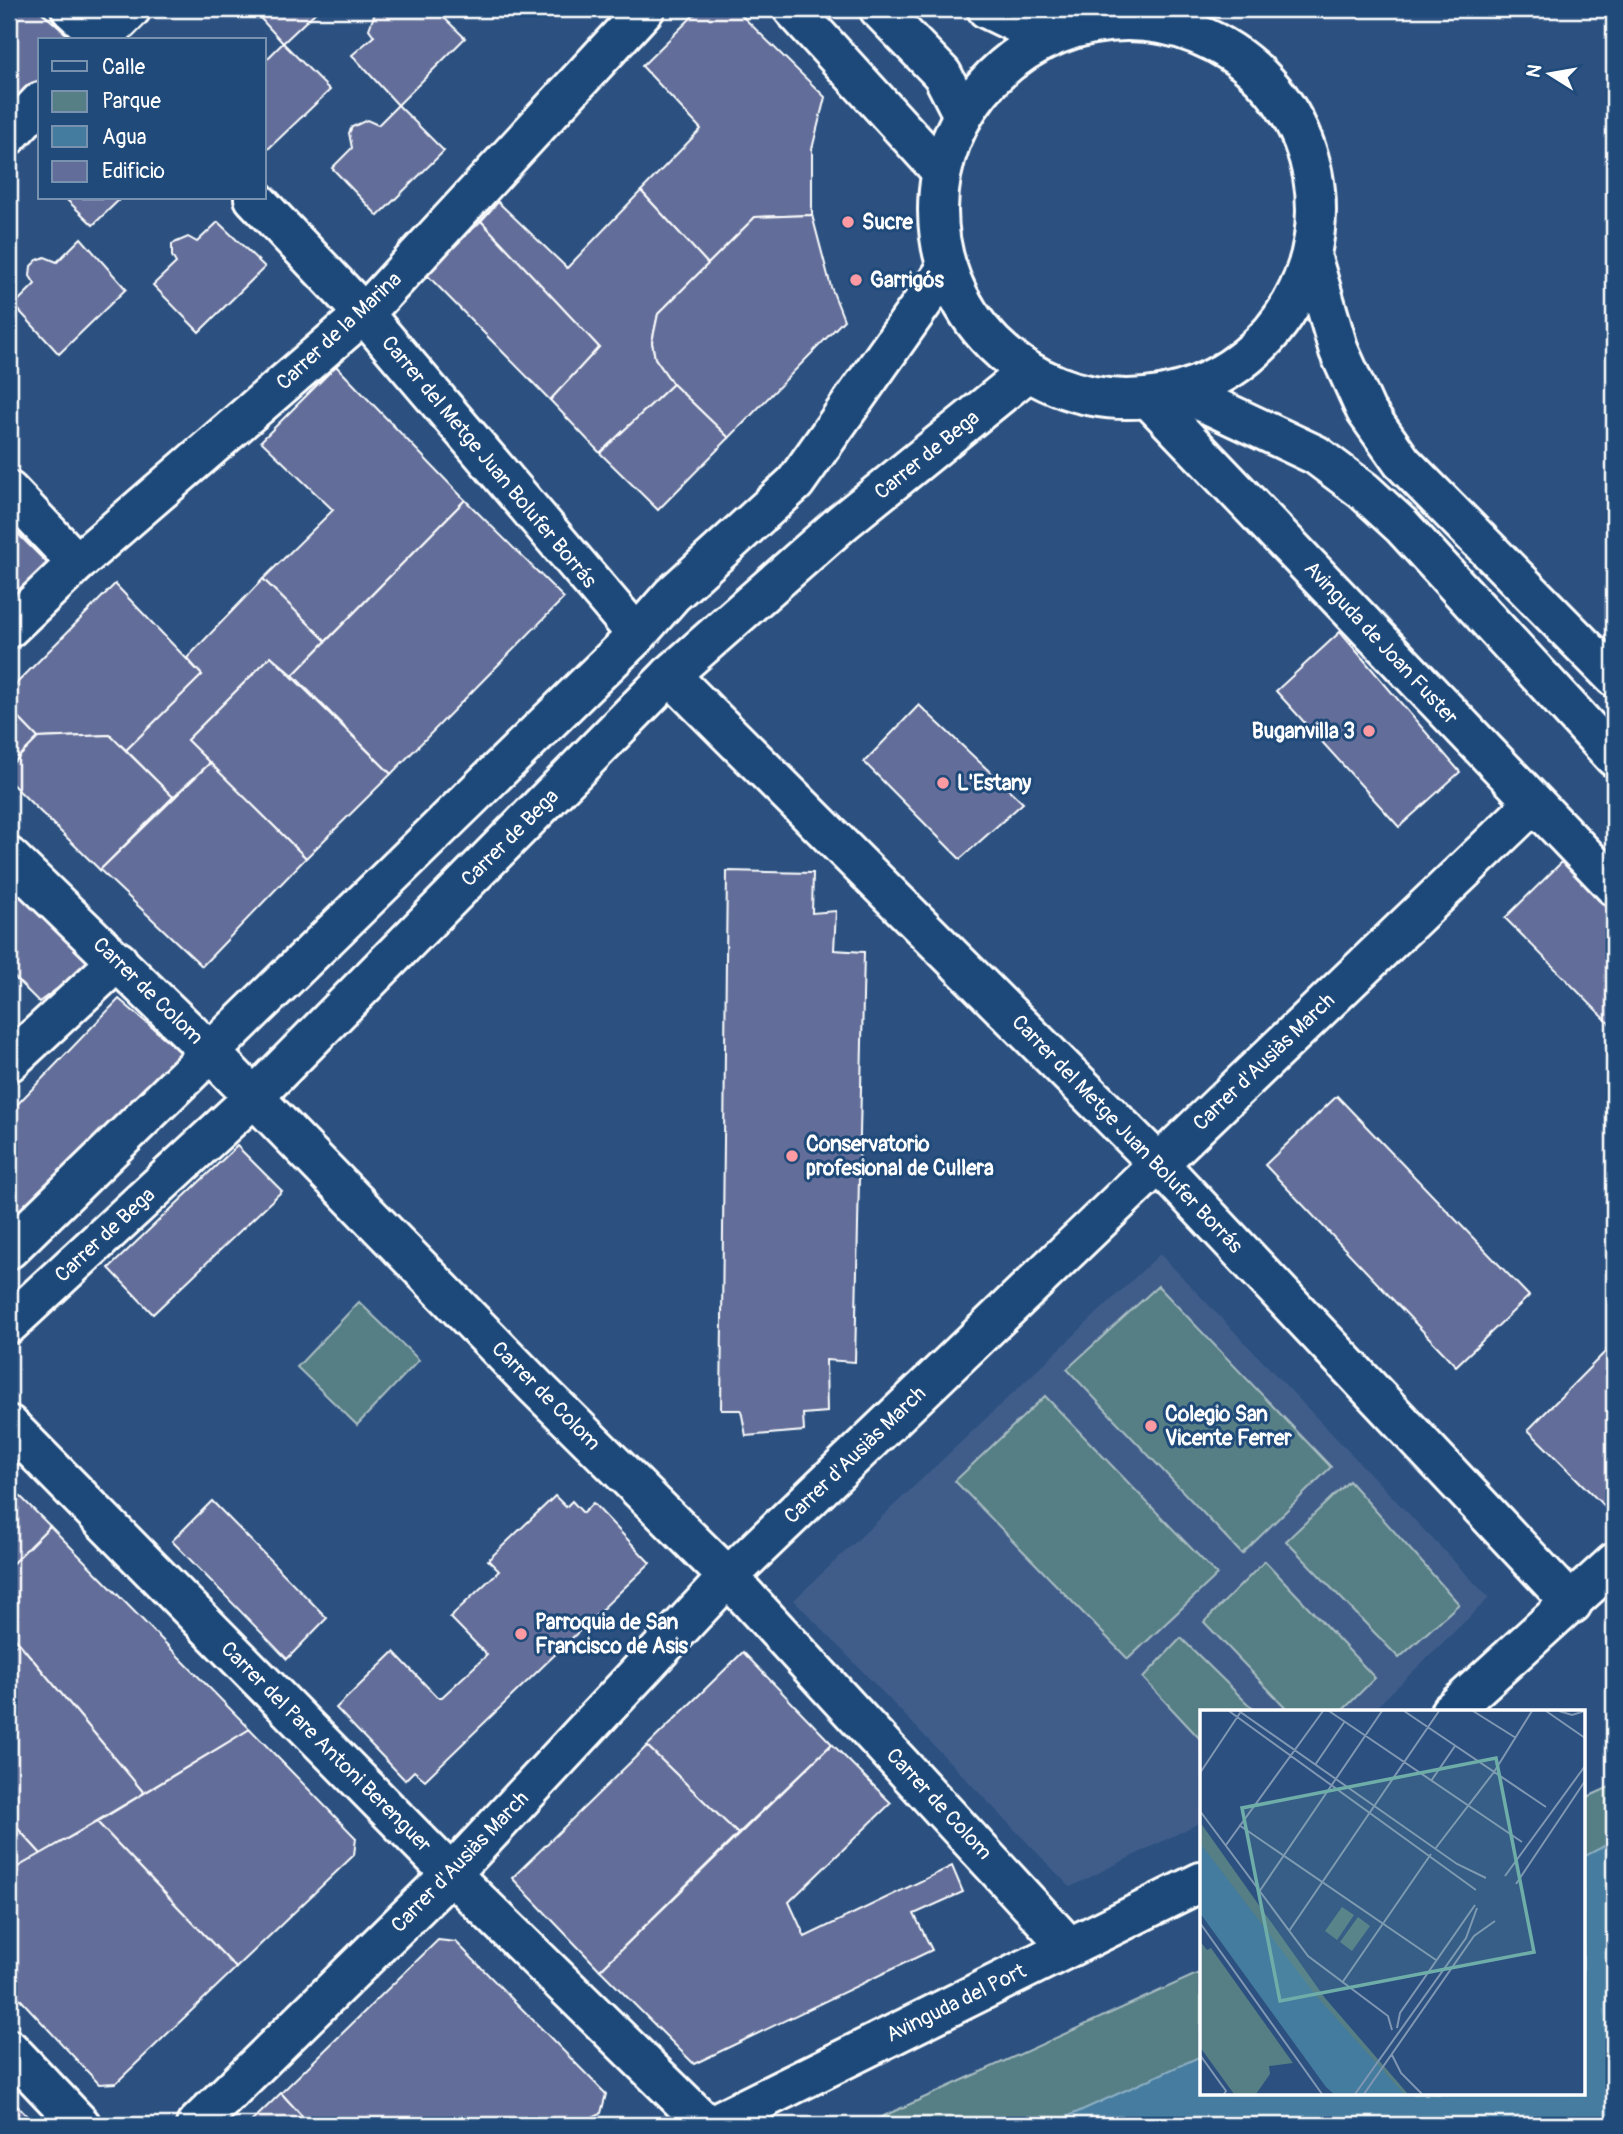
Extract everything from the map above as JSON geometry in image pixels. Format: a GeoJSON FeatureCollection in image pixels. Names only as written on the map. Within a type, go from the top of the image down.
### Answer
{"type":"FeatureCollection","features":[{"type":"Feature","properties":{"kind":"street"},"geometry":{"type":"LineString","coordinates":[[71,9],[101,38]]}},
{"type":"Feature","properties":{"kind":"street"},"geometry":{"type":"LineString","coordinates":[[103,38],[131,9]]}},
{"type":"Feature","properties":{"kind":"street","name":"Carrer de la Marina"},"geometry":{"type":"LineString","coordinates":[[9,628],[77,563],[363,314],[645,9]]}},
{"type":"Feature","properties":{"kind":"street"},"geometry":{"type":"LineString","coordinates":[[793,9],[941,171]]}},
{"type":"Feature","properties":{"kind":"street"},"geometry":{"type":"LineString","coordinates":[[879,9],[942,74],[963,115]]}},
{"type":"Feature","properties":{"kind":"street"},"geometry":{"type":"LineString","coordinates":[[987,9],[1047,38]]}},
{"type":"Feature","properties":{"kind":"street"},"geometry":{"type":"LineString","coordinates":[[1313,262],[1281,321],[1237,365],[1166,395],[1108,400],[1066,390],[1028,372],[993,344],[965,309],[947,268],[938,220],[941,171],[963,115],[985,84],[1014,57],[1047,38],[1106,21],[1168,24],[1226,47],[1273,88],[1304,142],[1317,203],[1313,262],[1339,351],[1366,411],[1402,462],[1614,677]]}},
{"type":"Feature","properties":{"kind":"street"},"geometry":{"type":"LineString","coordinates":[[9,135],[38,104]]}},
{"type":"Feature","properties":{"kind":"street","name":"Carrer del Metge Juan Bolufer Borrás"},"geometry":{"type":"LineString","coordinates":[[256,200],[363,314],[637,635]]}},
{"type":"Feature","properties":{"kind":"street"},"geometry":{"type":"LineString","coordinates":[[9,1249],[212,1054],[372,893],[637,635],[672,594],[795,483],[947,268]]}},
{"type":"Feature","properties":{"kind":"street","name":"Carrer de Bega"},"geometry":{"type":"LineString","coordinates":[[9,1324],[254,1097],[670,675],[843,522],[1028,372]]}},
{"type":"Feature","properties":{"kind":"street"},"geometry":{"type":"LineString","coordinates":[[1166,395],[1326,462],[1364,491],[1402,526],[1614,757]]}},
{"type":"Feature","properties":{"kind":"street","name":"Avinguda de Joan Fuster"},"geometry":{"type":"LineString","coordinates":[[1166,395],[1532,804],[1614,886]]}},
{"type":"Feature","properties":{"kind":"street"},"geometry":{"type":"LineString","coordinates":[[9,491],[77,563]]}},
{"type":"Feature","properties":{"kind":"street","name":"Carrer del Metge Juan Bolufer Borrás"},"geometry":{"type":"LineString","coordinates":[[670,675],[1158,1164],[1572,1604]]}},
{"type":"Feature","properties":{"kind":"street","name":"Carrer d'Ausiàs March"},"geometry":{"type":"LineString","coordinates":[[196,2125],[451,1874],[728,1577],[1532,804]]}},
{"type":"Feature","properties":{"kind":"street","name":"Carrer de Colom"},"geometry":{"type":"LineString","coordinates":[[9,857],[212,1054],[535,1386],[728,1577],[1069,1947]]}},
{"type":"Feature","properties":{"kind":"street"},"geometry":{"type":"LineString","coordinates":[[9,1062],[118,961]]}},
{"type":"Feature","properties":{"kind":"street","name":"Carrer del Pare Antoni Berenguer"},"geometry":{"type":"LineString","coordinates":[[9,1425],[451,1874],[709,2125]]}},
{"type":"Feature","properties":{"kind":"street"},"geometry":{"type":"LineString","coordinates":[[1452,1710],[1614,1563]]}},
{"type":"Feature","properties":{"kind":"street","name":"Avinguda del Port"},"geometry":{"type":"LineString","coordinates":[[709,2125],[1200,1882]]}},
{"type":"Feature","properties":{"kind":"street"},"geometry":{"type":"LineString","coordinates":[[9,2049],[81,2125]]}},
{"type":"Feature","properties":{"kind":"shaded area","name":"Colegio San Vicente Ferrer"},"geometry":{"type":"Polygon","coordinates":[[[1160,1254],[1489,1598],[1373,1710],[1200,1710],[1200,1822],[1070,1887],[794,1600],[1160,1254]]]}},
{"type":"Feature","properties":{"kind":"green space"},"geometry":{"type":"Polygon","coordinates":[[[1158,1286],[1331,1467],[1242,1554],[1067,1369],[1158,1286]]]}},
{"type":"Feature","properties":{"kind":"green space"},"geometry":{"type":"Polygon","coordinates":[[[359,1302],[419,1360],[357,1425],[297,1367],[359,1302]]]}},
{"type":"Feature","properties":{"kind":"green space"},"geometry":{"type":"Polygon","coordinates":[[[1045,1396],[1217,1575],[1128,1659],[955,1481],[1045,1396]]]}},
{"type":"Feature","properties":{"kind":"green space"},"geometry":{"type":"Polygon","coordinates":[[[1349,1481],[1459,1604],[1399,1658],[1286,1541],[1349,1481]]]}},
{"type":"Feature","properties":{"kind":"green space"},"geometry":{"type":"Polygon","coordinates":[[[1265,1561],[1375,1678],[1343,1710],[1288,1710],[1204,1622],[1265,1561]]]}},
{"type":"Feature","properties":{"kind":"green space"},"geometry":{"type":"Polygon","coordinates":[[[1181,1638],[1254,1710],[1200,1710],[1200,1739],[1143,1678],[1181,1638]]]}},
{"type":"Feature","properties":{"kind":"green space"},"geometry":{"type":"Polygon","coordinates":[[[1614,1785],[1614,2125],[864,2125],[1200,1972],[1200,2096],[1584,2096],[1584,1799],[1614,1785]]]}},
{"type":"Feature","properties":{"kind":"water"},"geometry":{"type":"Polygon","coordinates":[[[1614,1841],[1614,2125],[1049,2125],[1200,2056],[1200,2096],[1584,2096],[1584,1856],[1614,1841]]]}},
{"type":"Feature","properties":{"kind":"building"},"geometry":{"type":"Polygon","coordinates":[[[9,9],[38,9],[71,38],[38,38],[38,96],[9,122],[9,9]]]}},
{"type":"Feature","properties":{"kind":"building"},"geometry":{"type":"Polygon","coordinates":[[[252,9],[319,9],[283,43],[252,9]]]}},
{"type":"Feature","properties":{"kind":"building"},"geometry":{"type":"Polygon","coordinates":[[[399,9],[435,9],[465,38],[398,105],[352,55],[374,36],[369,29],[375,13],[386,11],[394,14],[399,9]]]}},
{"type":"Feature","properties":{"kind":"building"},"geometry":{"type":"Polygon","coordinates":[[[700,9],[735,9],[825,97],[812,149],[812,215],[755,217],[708,264],[641,191],[701,129],[642,66],[700,9]]]}},
{"type":"Feature","properties":{"kind":"building"},"geometry":{"type":"Polygon","coordinates":[[[283,43],[330,90],[266,151],[266,60],[283,43]]]}},
{"type":"Feature","properties":{"kind":"building"},"geometry":{"type":"Polygon","coordinates":[[[398,105],[444,151],[378,216],[332,168],[352,148],[349,133],[352,127],[367,120],[378,125],[398,105]]]}},
{"type":"Feature","properties":{"kind":"building"},"geometry":{"type":"Polygon","coordinates":[[[641,191],[708,264],[658,314],[652,342],[655,358],[673,384],[600,453],[550,400],[599,347],[481,221],[498,202],[567,268],[641,191]]]}},
{"type":"Feature","properties":{"kind":"building"},"geometry":{"type":"Polygon","coordinates":[[[67,200],[119,200],[93,225],[67,200]]]}},
{"type":"Feature","properties":{"kind":"building"},"geometry":{"type":"Polygon","coordinates":[[[812,215],[831,287],[844,320],[729,438],[673,384],[655,358],[652,342],[658,314],[755,217],[812,215]]]}},
{"type":"Feature","properties":{"kind":"building"},"geometry":{"type":"Polygon","coordinates":[[[481,221],[599,347],[550,400],[426,274],[481,221]]]}},
{"type":"Feature","properties":{"kind":"building"},"geometry":{"type":"Polygon","coordinates":[[[218,222],[265,267],[199,332],[153,285],[176,263],[172,256],[172,244],[188,237],[197,242],[218,222]]]}},
{"type":"Feature","properties":{"kind":"building"},"geometry":{"type":"Polygon","coordinates":[[[81,238],[126,289],[59,354],[14,305],[35,284],[30,276],[31,266],[37,260],[45,257],[57,262],[81,238]]]}},
{"type":"Feature","properties":{"kind":"building"},"geometry":{"type":"Polygon","coordinates":[[[336,366],[465,500],[326,641],[263,579],[333,510],[261,441],[336,366]]]}},
{"type":"Feature","properties":{"kind":"building"},"geometry":{"type":"Polygon","coordinates":[[[673,384],[729,438],[658,510],[600,453],[673,384]]]}},
{"type":"Feature","properties":{"kind":"building"},"geometry":{"type":"Polygon","coordinates":[[[465,500],[564,598],[391,774],[293,675],[465,500]]]}},
{"type":"Feature","properties":{"kind":"building"},"geometry":{"type":"Polygon","coordinates":[[[9,525],[48,564],[9,601],[9,525]]]}},
{"type":"Feature","properties":{"kind":"building"},"geometry":{"type":"Polygon","coordinates":[[[263,579],[326,641],[293,675],[271,656],[187,740],[210,763],[173,797],[126,750],[202,675],[187,658],[263,579]]]}},
{"type":"Feature","properties":{"kind":"building"},"geometry":{"type":"Polygon","coordinates":[[[115,584],[202,675],[126,750],[110,735],[38,738],[9,708],[9,691],[115,584]]]}},
{"type":"Feature","properties":{"kind":"building","name":"Buganvilla 3"},"geometry":{"type":"Polygon","coordinates":[[[1340,632],[1460,772],[1399,827],[1276,691],[1340,632]]]}},
{"type":"Feature","properties":{"kind":"building"},"geometry":{"type":"Polygon","coordinates":[[[271,656],[391,774],[306,858],[187,740],[271,656]]]}},
{"type":"Feature","properties":{"kind":"building","name":"L'Estany"},"geometry":{"type":"Polygon","coordinates":[[[919,705],[1023,803],[960,859],[864,762],[919,705]]]}},
{"type":"Feature","properties":{"kind":"building"},"geometry":{"type":"Polygon","coordinates":[[[9,708],[38,738],[9,767],[9,708]]]}},
{"type":"Feature","properties":{"kind":"building"},"geometry":{"type":"Polygon","coordinates":[[[110,735],[173,797],[100,870],[9,781],[9,767],[38,738],[110,735]]]}},
{"type":"Feature","properties":{"kind":"building"},"geometry":{"type":"Polygon","coordinates":[[[210,763],[306,858],[202,966],[100,870],[210,763]]]}},
{"type":"Feature","properties":{"kind":"building"},"geometry":{"type":"Polygon","coordinates":[[[1566,858],[1614,906],[1614,1028],[1505,918],[1566,858]]]}},
{"type":"Feature","properties":{"kind":"building","name":"Conservatorio profesional de Cullera"},"geometry":{"type":"Polygon","coordinates":[[[727,871],[813,873],[812,913],[836,911],[834,950],[864,952],[855,1362],[826,1360],[827,1412],[803,1414],[804,1431],[746,1436],[741,1410],[721,1410],[727,871]]]}},
{"type":"Feature","properties":{"kind":"building"},"geometry":{"type":"Polygon","coordinates":[[[9,878],[95,961],[39,1002],[9,972],[9,878]]]}},
{"type":"Feature","properties":{"kind":"building"},"geometry":{"type":"Polygon","coordinates":[[[119,999],[183,1054],[9,1220],[9,1113],[119,999]]]}},
{"type":"Feature","properties":{"kind":"building"},"geometry":{"type":"Polygon","coordinates":[[[1337,1096],[1529,1296],[1456,1366],[1265,1165],[1337,1096]]]}},
{"type":"Feature","properties":{"kind":"building"},"geometry":{"type":"Polygon","coordinates":[[[237,1146],[282,1191],[153,1314],[109,1268],[237,1146]]]}},
{"type":"Feature","properties":{"kind":"building"},"geometry":{"type":"Polygon","coordinates":[[[1614,1343],[1614,1500],[1606,1508],[1528,1430],[1614,1343]]]}},
{"type":"Feature","properties":{"kind":"building"},"geometry":{"type":"Polygon","coordinates":[[[9,1485],[50,1526],[9,1567],[9,1485]]]}},
{"type":"Feature","properties":{"kind":"building","name":"Parroquia de San Francisco de Asis"},"geometry":{"type":"Polygon","coordinates":[[[555,1496],[566,1507],[572,1501],[583,1513],[593,1503],[650,1563],[425,1780],[414,1771],[405,1780],[336,1708],[394,1652],[437,1697],[442,1697],[487,1655],[450,1617],[499,1571],[488,1560],[555,1496]]]}},
{"type":"Feature","properties":{"kind":"building"},"geometry":{"type":"Polygon","coordinates":[[[212,1501],[327,1618],[287,1659],[172,1541],[212,1501]]]}},
{"type":"Feature","properties":{"kind":"building"},"geometry":{"type":"Polygon","coordinates":[[[50,1526],[250,1729],[144,1793],[9,1631],[9,1567],[50,1526]]]}},
{"type":"Feature","properties":{"kind":"building"},"geometry":{"type":"Polygon","coordinates":[[[9,1631],[19,1643],[9,1650],[9,1631]]]}},
{"type":"Feature","properties":{"kind":"building"},"geometry":{"type":"Polygon","coordinates":[[[19,1643],[144,1793],[41,1854],[9,1819],[9,1650],[19,1643]]]}},
{"type":"Feature","properties":{"kind":"building"},"geometry":{"type":"Polygon","coordinates":[[[743,1652],[832,1744],[738,1834],[647,1746],[743,1652]]]}},
{"type":"Feature","properties":{"kind":"building"},"geometry":{"type":"Polygon","coordinates":[[[250,1729],[356,1838],[354,1855],[236,1968],[97,1822],[250,1729]]]}},
{"type":"Feature","properties":{"kind":"building"},"geometry":{"type":"Polygon","coordinates":[[[832,1744],[891,1803],[789,1902],[805,1937],[952,1866],[963,1892],[914,1914],[932,1950],[694,2064],[600,1970],[832,1744]]]}},
{"type":"Feature","properties":{"kind":"building"},"geometry":{"type":"Polygon","coordinates":[[[647,1746],[738,1834],[600,1970],[512,1878],[647,1746]]]}},
{"type":"Feature","properties":{"kind":"building"},"geometry":{"type":"Polygon","coordinates":[[[9,1819],[41,1854],[9,1872],[9,1819]]]}},
{"type":"Feature","properties":{"kind":"building"},"geometry":{"type":"Polygon","coordinates":[[[97,1822],[236,1968],[116,2083],[99,2084],[9,1987],[9,1872],[97,1822]]]}},
{"type":"Feature","properties":{"kind":"building"},"geometry":{"type":"Polygon","coordinates":[[[438,1940],[456,1942],[606,2094],[601,2113],[575,2125],[310,2125],[281,2093],[438,1940]]]}},
{"type":"Feature","properties":{"kind":"building"},"geometry":{"type":"Polygon","coordinates":[[[281,2093],[310,2125],[248,2125],[281,2093]]]}},
{"type":"Feature","properties":{"kind":"building"},"geometry":{"type":"Polygon","coordinates":[[[9,2097],[26,2115],[15,2125],[9,2125],[9,2097]]]}},
{"type":"Feature","properties":{"kind":"building"},"geometry":{"type":"Polygon","coordinates":[[[26,2115],[36,2125],[15,2125],[26,2115]]]}},
{"type":"Feature","properties":{"kind":"place","name":"Sucre"},"geometry":{"type":"Point","coordinates":[848,222]}},
{"type":"Feature","properties":{"kind":"place","name":"Garrigós"},"geometry":{"type":"Point","coordinates":[856,280]}},
{"type":"Feature","properties":{"kind":"place","name":"Buganvilla 3"},"geometry":{"type":"Point","coordinates":[1369,731]}},
{"type":"Feature","properties":{"kind":"place","name":"L'Estany"},"geometry":{"type":"Point","coordinates":[943,783]}},
{"type":"Feature","properties":{"kind":"place","name":"Conservatorio profesional de Cullera"},"geometry":{"type":"Point","coordinates":[792,1156]}},
{"type":"Feature","properties":{"kind":"place","name":"Colegio San Vicente Ferrer"},"geometry":{"type":"Point","coordinates":[1151,1426]}},
{"type":"Feature","properties":{"kind":"place","name":"Parroquia de San Francisco de Asis"},"geometry":{"type":"Point","coordinates":[521,1634]}}]}
